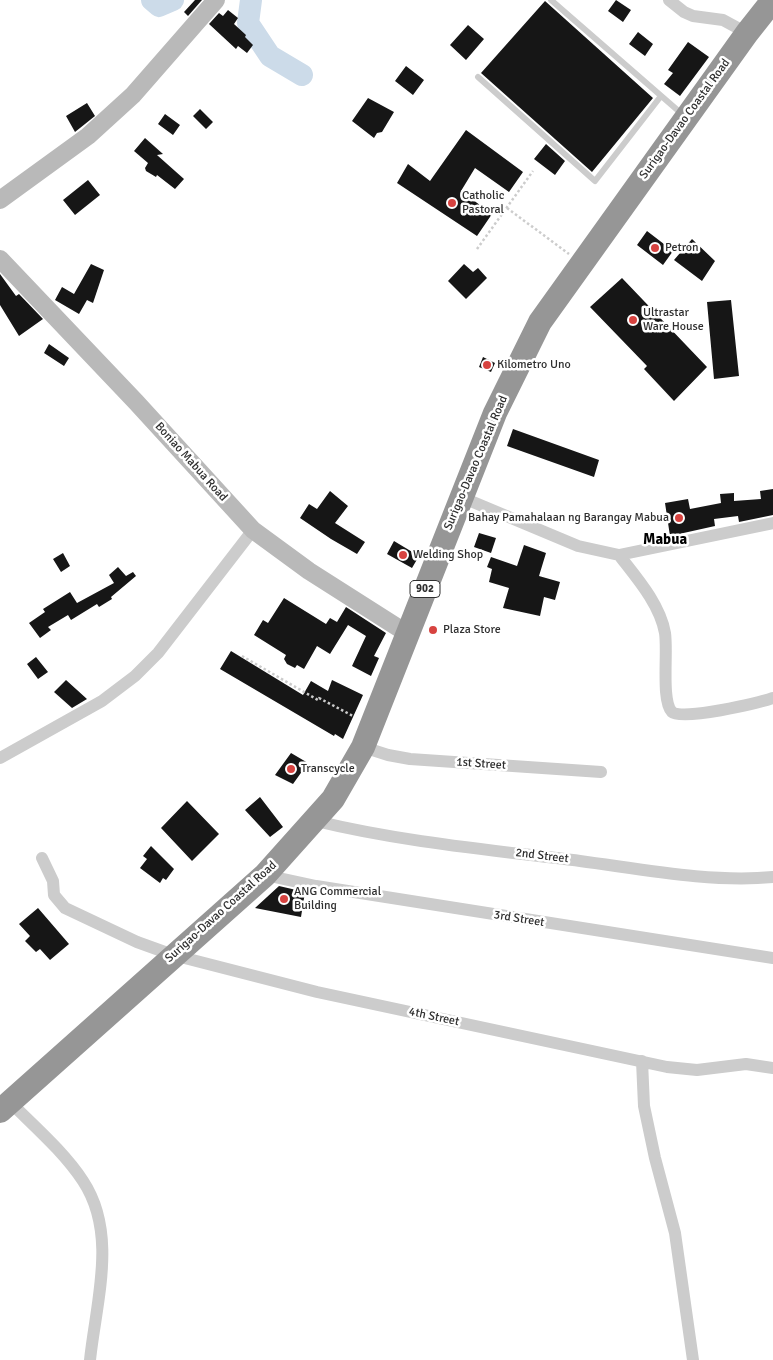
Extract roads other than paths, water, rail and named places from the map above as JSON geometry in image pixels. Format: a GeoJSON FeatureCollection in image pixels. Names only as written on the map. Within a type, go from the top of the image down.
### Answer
{"type":"FeatureCollection","features":[{"type":"Feature","properties":{"kind":"highway","name":"Surigao-Davao Coastal Road"},"geometry":{"type":"LineString","coordinates":[[5,1107],[173,955],[266,875],[316,821],[333,799],[363,747],[460,497],[495,413],[540,322],[747,33],[773,0]]}},
{"type":"Feature","properties":{"kind":"street"},"geometry":{"type":"LineString","coordinates":[[0,200],[88,136],[133,95],[216,0]]}},
{"type":"Feature","properties":{"kind":"street"},"geometry":{"type":"LineString","coordinates":[[669,0],[684,12],[694,16],[723,20],[747,33]]}},
{"type":"Feature","properties":{"kind":"street","name":"Boniao Mabua Road"},"geometry":{"type":"LineString","coordinates":[[0,259],[136,402],[253,530],[309,572],[408,634]]}},
{"type":"Feature","properties":{"kind":"street"},"geometry":{"type":"LineString","coordinates":[[460,497],[578,546],[619,555],[773,523]]}},
{"type":"Feature","properties":{"kind":"street"},"geometry":{"type":"LineString","coordinates":[[0,758],[102,701],[135,676],[158,653],[253,530]]}},
{"type":"Feature","properties":{"kind":"street"},"geometry":{"type":"LineString","coordinates":[[619,555],[660,616],[665,632],[668,660],[667,701],[672,712],[678,716],[695,714],[773,698]]}},
{"type":"Feature","properties":{"kind":"street","name":"1st Street"},"geometry":{"type":"LineString","coordinates":[[363,747],[388,756],[410,759],[600,772]]}},
{"type":"Feature","properties":{"kind":"street","name":"2nd Street"},"geometry":{"type":"LineString","coordinates":[[316,821],[375,833],[650,870],[744,878],[772,877]]}},
{"type":"Feature","properties":{"kind":"street","name":"4th Street"},"geometry":{"type":"LineString","coordinates":[[42,858],[53,880],[54,895],[65,908],[137,942],[173,955],[317,992],[642,1061],[697,1070],[746,1064],[773,1068]]}},
{"type":"Feature","properties":{"kind":"street","name":"3rd Street"},"geometry":{"type":"LineString","coordinates":[[266,875],[325,887],[773,958]]}},
{"type":"Feature","properties":{"kind":"street"},"geometry":{"type":"LineString","coordinates":[[642,1061],[644,1106],[655,1158],[675,1233],[693,1360]]}},
{"type":"Feature","properties":{"kind":"street"},"geometry":{"type":"LineString","coordinates":[[5,1107],[62,1155],[83,1181],[94,1201],[100,1222],[103,1255],[90,1360]]}},
{"type":"Feature","properties":{"kind":"lane"},"geometry":{"type":"LineString","coordinates":[[551,0],[686,118]]}},
{"type":"Feature","properties":{"kind":"lane"},"geometry":{"type":"LineString","coordinates":[[478,78],[595,181],[661,96]]}},
{"type":"Feature","properties":{"kind":"waterway"},"geometry":{"type":"LineString","coordinates":[[152,0],[159,6],[173,0]]}},
{"type":"Feature","properties":{"kind":"waterway"},"geometry":{"type":"LineString","coordinates":[[251,0],[248,23],[270,56],[302,75]]}},
{"type":"Feature","properties":{"kind":"place","name":"Catholic Pastoral"},"geometry":{"type":"Point","coordinates":[452,203]}},
{"type":"Feature","properties":{"kind":"place","name":"Petron"},"geometry":{"type":"Point","coordinates":[655,248]}},
{"type":"Feature","properties":{"kind":"place","name":"Ultrastar Ware House"},"geometry":{"type":"Point","coordinates":[633,320]}},
{"type":"Feature","properties":{"kind":"place","name":"Kilometro Uno"},"geometry":{"type":"Point","coordinates":[487,365]}},
{"type":"Feature","properties":{"kind":"place","name":"Bahay Pamahalaan ng Barangay Mabua"},"geometry":{"type":"Point","coordinates":[679,518]}},
{"type":"Feature","properties":{"kind":"place","name":"Welding Shop"},"geometry":{"type":"Point","coordinates":[403,555]}},
{"type":"Feature","properties":{"kind":"place","name":"Plaza Store"},"geometry":{"type":"Point","coordinates":[433,630]}},
{"type":"Feature","properties":{"kind":"place","name":"Transcycle"},"geometry":{"type":"Point","coordinates":[291,769]}},
{"type":"Feature","properties":{"kind":"place","name":"ANG Commercial Building"},"geometry":{"type":"Point","coordinates":[284,899]}},
{"type":"Feature","properties":{"kind":"district","name":"Mabua"},"geometry":{"type":"Point","coordinates":[665,540]}}]}
